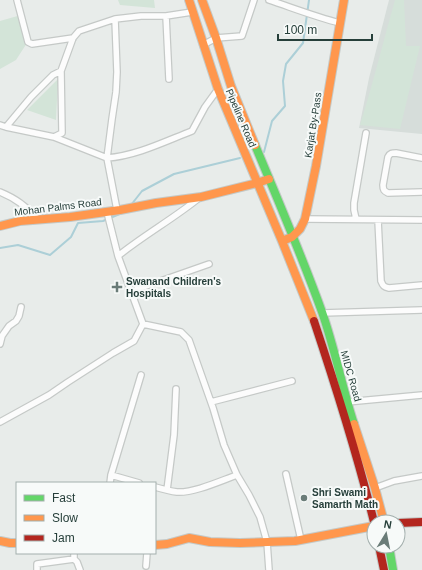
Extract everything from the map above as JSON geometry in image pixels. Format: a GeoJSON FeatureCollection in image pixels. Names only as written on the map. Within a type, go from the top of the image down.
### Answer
{"type":"FeatureCollection","features":[{"type":"Feature","properties":{"kind":"main road","name":"Pipeline Road"},"geometry":{"type":"LineString","coordinates":[[188,0],[218,89],[282,241]]}},
{"type":"Feature","properties":{"kind":"main road","name":"Pipeline Road"},"geometry":{"type":"LineString","coordinates":[[202,0],[231,86],[292,237]]}},
{"type":"Feature","properties":{"kind":"main road","name":"Karjat By-Pass"},"geometry":{"type":"LineString","coordinates":[[292,237],[300,229],[305,219],[316,166],[344,0]]}},
{"type":"Feature","properties":{"kind":"main road"},"geometry":{"type":"LineString","coordinates":[[201,197],[269,179]]}},
{"type":"Feature","properties":{"kind":"main road","name":"Mohan Palms Road"},"geometry":{"type":"LineString","coordinates":[[0,226],[20,221],[38,219],[108,214],[118,210],[156,203],[201,197]]}},
{"type":"Feature","properties":{"kind":"main road"},"geometry":{"type":"LineString","coordinates":[[282,241],[292,237]]}},
{"type":"Feature","properties":{"kind":"main road","name":"MIDC Road"},"geometry":{"type":"LineString","coordinates":[[292,237],[322,313],[337,361],[347,402],[382,514]]}},
{"type":"Feature","properties":{"kind":"main road","name":"MIDC Road"},"geometry":{"type":"LineString","coordinates":[[282,241],[312,316],[366,490],[372,514]]}},
{"type":"Feature","properties":{"kind":"main road"},"geometry":{"type":"LineString","coordinates":[[406,523],[422,522]]}},
{"type":"Feature","properties":{"kind":"main road"},"geometry":{"type":"LineString","coordinates":[[156,545],[167,544],[189,538],[210,542],[240,543],[295,541],[366,528]]}},
{"type":"Feature","properties":{"kind":"main road"},"geometry":{"type":"LineString","coordinates":[[0,541],[16,543]]}},
{"type":"Feature","properties":{"kind":"main road"},"geometry":{"type":"LineString","coordinates":[[381,554],[384,570]]}},
{"type":"Feature","properties":{"kind":"main road"},"geometry":{"type":"LineString","coordinates":[[390,554],[393,570]]}},
{"type":"Feature","properties":{"kind":"street"},"geometry":{"type":"LineString","coordinates":[[17,0],[28,42],[32,44],[72,38]]}},
{"type":"Feature","properties":{"kind":"street"},"geometry":{"type":"LineString","coordinates":[[203,45],[216,38],[242,36],[254,0]]}},
{"type":"Feature","properties":{"kind":"street"},"geometry":{"type":"LineString","coordinates":[[269,0],[303,11],[316,17],[340,23]]}},
{"type":"Feature","properties":{"kind":"street"},"geometry":{"type":"LineString","coordinates":[[54,137],[62,133],[62,71],[72,38],[79,31],[115,20],[141,16],[166,16],[192,12]]}},
{"type":"Feature","properties":{"kind":"street"},"geometry":{"type":"LineString","coordinates":[[166,16],[169,79]]}},
{"type":"Feature","properties":{"kind":"street"},"geometry":{"type":"LineString","coordinates":[[115,20],[117,72],[116,92],[107,158],[118,210]]}},
{"type":"Feature","properties":{"kind":"street"},"geometry":{"type":"LineString","coordinates":[[3,126],[53,75],[62,71]]}},
{"type":"Feature","properties":{"kind":"street"},"geometry":{"type":"LineString","coordinates":[[3,126],[54,137],[107,158],[117,157],[146,149],[192,131],[205,107],[218,89]]}},
{"type":"Feature","properties":{"kind":"street"},"geometry":{"type":"LineString","coordinates":[[356,220],[354,203],[366,134]]}},
{"type":"Feature","properties":{"kind":"street"},"geometry":{"type":"LineString","coordinates":[[422,158],[396,153],[390,154],[388,157],[383,189],[384,192],[388,193],[422,192]]}},
{"type":"Feature","properties":{"kind":"street"},"geometry":{"type":"LineString","coordinates":[[0,192],[24,206],[38,219]]}},
{"type":"Feature","properties":{"kind":"street"},"geometry":{"type":"LineString","coordinates":[[118,256],[138,240],[168,221],[201,197]]}},
{"type":"Feature","properties":{"kind":"street"},"geometry":{"type":"LineString","coordinates":[[0,422],[49,395],[107,356],[134,341],[143,324],[118,256],[108,214]]}},
{"type":"Feature","properties":{"kind":"street"},"geometry":{"type":"LineString","coordinates":[[305,219],[422,220]]}},
{"type":"Feature","properties":{"kind":"street"},"geometry":{"type":"LineString","coordinates":[[378,220],[382,285],[389,288],[422,285]]}},
{"type":"Feature","properties":{"kind":"street"},"geometry":{"type":"LineString","coordinates":[[132,292],[209,264]]}},
{"type":"Feature","properties":{"kind":"street"},"geometry":{"type":"LineString","coordinates":[[0,344],[2,336],[9,326],[20,316],[22,307]]}},
{"type":"Feature","properties":{"kind":"street"},"geometry":{"type":"LineString","coordinates":[[322,313],[422,310]]}},
{"type":"Feature","properties":{"kind":"street"},"geometry":{"type":"LineString","coordinates":[[143,324],[181,332],[188,340],[224,445],[237,475],[260,517],[267,542],[269,570]]}},
{"type":"Feature","properties":{"kind":"street"},"geometry":{"type":"LineString","coordinates":[[110,482],[141,375]]}},
{"type":"Feature","properties":{"kind":"street"},"geometry":{"type":"LineString","coordinates":[[210,402],[292,381]]}},
{"type":"Feature","properties":{"kind":"street"},"geometry":{"type":"LineString","coordinates":[[167,490],[174,435],[176,389]]}},
{"type":"Feature","properties":{"kind":"street"},"geometry":{"type":"LineString","coordinates":[[347,402],[422,395]]}},
{"type":"Feature","properties":{"kind":"street"},"geometry":{"type":"LineString","coordinates":[[286,474],[301,540]]}},
{"type":"Feature","properties":{"kind":"street"},"geometry":{"type":"LineString","coordinates":[[111,475],[136,482]]}},
{"type":"Feature","properties":{"kind":"street"},"geometry":{"type":"LineString","coordinates":[[156,487],[177,492],[186,492],[237,475]]}},
{"type":"Feature","properties":{"kind":"street"},"geometry":{"type":"LineString","coordinates":[[375,488],[394,481],[422,476]]}},
{"type":"Feature","properties":{"kind":"street"},"geometry":{"type":"LineString","coordinates":[[146,566],[147,554]]}},
{"type":"Feature","properties":{"kind":"street"},"geometry":{"type":"LineString","coordinates":[[37,570],[37,564],[74,556],[80,570]]}},
{"type":"Feature","properties":{"kind":"shaded area"},"geometry":{"type":"Polygon","coordinates":[[[389,0],[422,0],[422,134],[359,128],[369,78],[389,0]]]}},
{"type":"Feature","properties":{"kind":"green space"},"geometry":{"type":"Polygon","coordinates":[[[118,0],[154,0],[155,8],[120,5],[118,0]]]}},
{"type":"Feature","properties":{"kind":"green space"},"geometry":{"type":"Polygon","coordinates":[[[395,0],[404,0],[406,46],[420,46],[400,129],[360,125],[369,94],[395,0]]]}},
{"type":"Feature","properties":{"kind":"green space"},"geometry":{"type":"Polygon","coordinates":[[[21,15],[27,43],[16,60],[0,69],[0,21],[21,15]]]}},
{"type":"Feature","properties":{"kind":"green space"},"geometry":{"type":"Polygon","coordinates":[[[58,79],[56,120],[27,110],[58,79]]]}},
{"type":"Feature","properties":{"kind":"waterway"},"geometry":{"type":"LineString","coordinates":[[264,152],[272,121],[285,106],[283,81],[286,64],[303,43],[309,0]]}},
{"type":"Feature","properties":{"kind":"waterway"},"geometry":{"type":"LineString","coordinates":[[131,205],[142,191],[174,174],[240,158]]}},
{"type":"Feature","properties":{"kind":"waterway"},"geometry":{"type":"LineString","coordinates":[[0,248],[18,245],[50,255],[71,237],[78,223],[103,221],[122,213]]}},
{"type":"Feature","properties":{"kind":"traffic: fast"},"geometry":{"type":"LineString","coordinates":[[255,145],[322,312],[354,424]]}},
{"type":"Feature","properties":{"kind":"traffic: fast"},"geometry":{"type":"LineString","coordinates":[[390,554],[393,570]]}},
{"type":"Feature","properties":{"kind":"traffic: slow"},"geometry":{"type":"LineString","coordinates":[[189,0],[218,89],[314,321]]}},
{"type":"Feature","properties":{"kind":"traffic: slow"},"geometry":{"type":"LineString","coordinates":[[202,0],[231,86],[255,145]]}},
{"type":"Feature","properties":{"kind":"traffic: slow"},"geometry":{"type":"LineString","coordinates":[[282,241],[292,237],[300,229],[305,219],[316,166],[344,0]]}},
{"type":"Feature","properties":{"kind":"traffic: slow"},"geometry":{"type":"LineString","coordinates":[[0,226],[20,221],[70,217],[201,197],[269,179]]}},
{"type":"Feature","properties":{"kind":"traffic: slow"},"geometry":{"type":"LineString","coordinates":[[354,424],[382,514]]}},
{"type":"Feature","properties":{"kind":"traffic: slow"},"geometry":{"type":"LineString","coordinates":[[156,545],[167,544],[189,538],[210,542],[240,543],[295,541],[366,528]]}},
{"type":"Feature","properties":{"kind":"traffic: slow"},"geometry":{"type":"LineString","coordinates":[[0,541],[16,543]]}},
{"type":"Feature","properties":{"kind":"traffic: jam"},"geometry":{"type":"LineString","coordinates":[[314,321],[346,421],[372,514]]}},
{"type":"Feature","properties":{"kind":"traffic: jam"},"geometry":{"type":"LineString","coordinates":[[406,523],[422,522]]}},
{"type":"Feature","properties":{"kind":"traffic: jam"},"geometry":{"type":"LineString","coordinates":[[381,554],[384,570]]}},
{"type":"Feature","properties":{"kind":"place","name":"Swanand Children's Hospitals"},"geometry":{"type":"Point","coordinates":[117,287]}},
{"type":"Feature","properties":{"kind":"place","name":"Shri Swami Samarth Math"},"geometry":{"type":"Point","coordinates":[304,498]}}]}
